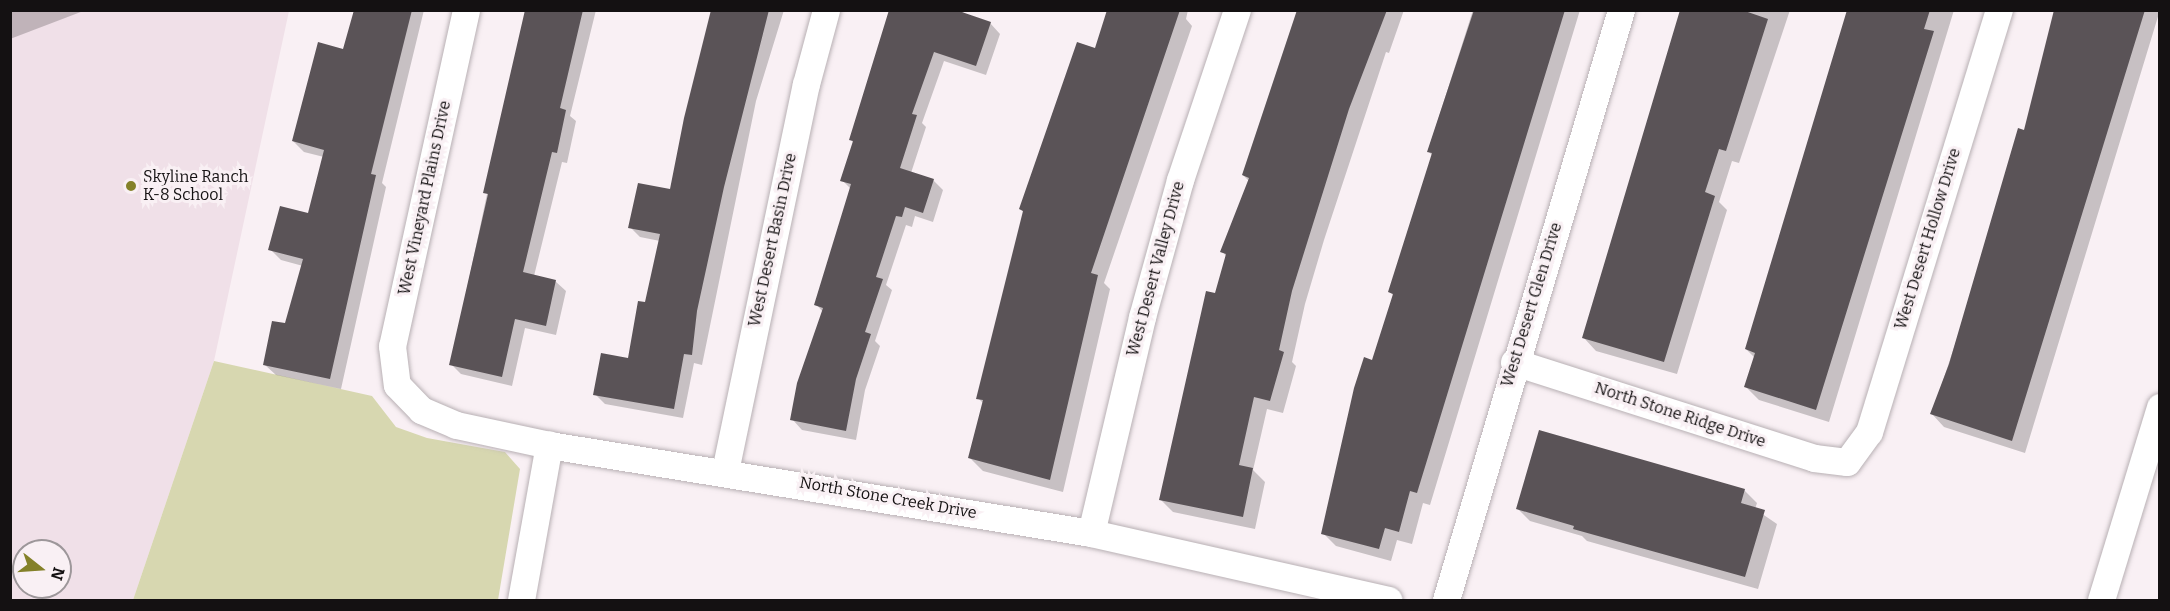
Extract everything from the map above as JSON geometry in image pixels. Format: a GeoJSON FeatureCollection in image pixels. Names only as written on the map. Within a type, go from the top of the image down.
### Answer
{"type":"FeatureCollection","features":[{"type":"Feature","properties":{"kind":"street","name":"West Vineyard Plains Drive"},"geometry":{"type":"LineString","coordinates":[[397,385],[392,346],[466,10]]}},
{"type":"Feature","properties":{"kind":"street","name":"West Desert Basin Drive"},"geometry":{"type":"LineString","coordinates":[[725,471],[806,84],[826,10]]}},
{"type":"Feature","properties":{"kind":"street","name":"West Desert Valley Drive"},"geometry":{"type":"LineString","coordinates":[[1091,533],[1142,317],[1180,180],[1237,10]]}},
{"type":"Feature","properties":{"kind":"street","name":"West Desert Glen Drive"},"geometry":{"type":"LineString","coordinates":[[1446,600],[1514,362],[1621,10]]}},
{"type":"Feature","properties":{"kind":"street","name":"West Desert Hollow Drive"},"geometry":{"type":"LineString","coordinates":[[1847,462],[1869,432],[1999,10]]}},
{"type":"Feature","properties":{"kind":"street","name":"North Stone Ridge Drive"},"geometry":{"type":"LineString","coordinates":[[1514,362],[1814,458],[1847,462]]}},
{"type":"Feature","properties":{"kind":"street","name":"North Stone Creek Drive"},"geometry":{"type":"LineString","coordinates":[[397,385],[421,410],[456,425],[549,445],[725,471],[1091,533],[1389,600]]}},
{"type":"Feature","properties":{"kind":"street"},"geometry":{"type":"LineString","coordinates":[[2101,600],[2160,407]]}},
{"type":"Feature","properties":{"kind":"street"},"geometry":{"type":"LineString","coordinates":[[521,600],[549,445]]}},
{"type":"Feature","properties":{"kind":"shaded area","name":"Skyline Ranch K-8 School"},"geometry":{"type":"Polygon","coordinates":[[[10,11],[289,11],[214,361],[133,600],[11,600],[10,11]]]}},
{"type":"Feature","properties":{"kind":"green space"},"geometry":{"type":"Polygon","coordinates":[[[214,361],[372,396],[396,427],[427,438],[505,452],[520,469],[498,600],[133,600],[214,361]]]}},
{"type":"Feature","properties":{"kind":"building"},"geometry":{"type":"Polygon","coordinates":[[[354,10],[412,10],[371,174],[376,175],[330,379],[263,365],[272,321],[285,323],[303,259],[268,250],[280,206],[308,213],[324,150],[292,141],[318,42],[343,49],[354,10]]]}},
{"type":"Feature","properties":{"kind":"building"},"geometry":{"type":"Polygon","coordinates":[[[525,10],[583,10],[560,108],[566,110],[557,153],[552,152],[523,272],[556,280],[546,326],[515,319],[502,377],[449,365],[488,194],[483,193],[525,10]]]}},
{"type":"Feature","properties":{"kind":"building"},"geometry":{"type":"Polygon","coordinates":[[[711,10],[769,10],[724,187],[697,311],[692,355],[684,354],[674,409],[593,395],[601,353],[628,358],[638,301],[645,302],[660,234],[628,228],[638,183],[670,189],[684,118],[711,10]]]}},
{"type":"Feature","properties":{"kind":"building"},"geometry":{"type":"Polygon","coordinates":[[[889,10],[956,10],[991,22],[976,66],[934,52],[912,114],[917,115],[900,168],[934,179],[923,213],[905,207],[902,217],[896,216],[876,277],[883,279],[865,332],[871,334],[856,379],[846,431],[790,420],[797,383],[823,308],[814,305],[851,184],[840,181],[853,141],[849,140],[889,10]]]}},
{"type":"Feature","properties":{"kind":"building"},"geometry":{"type":"Polygon","coordinates":[[[1107,10],[1180,10],[1091,273],[1098,275],[1050,480],[968,458],[983,400],[976,399],[1023,211],[1019,209],[1077,42],[1095,48],[1107,10]]]}},
{"type":"Feature","properties":{"kind":"building"},"geometry":{"type":"Polygon","coordinates":[[[1297,10],[1387,10],[1349,109],[1292,291],[1279,350],[1284,352],[1270,401],[1254,397],[1239,465],[1253,468],[1243,517],[1159,500],[1206,291],[1215,293],[1226,254],[1220,252],[1249,178],[1242,175],[1297,10]]]}},
{"type":"Feature","properties":{"kind":"building"},"geometry":{"type":"Polygon","coordinates":[[[1474,10],[1565,10],[1417,493],[1410,491],[1399,532],[1385,528],[1379,549],[1321,534],[1354,388],[1364,357],[1372,360],[1393,294],[1388,292],[1432,153],[1427,152],[1474,10]]]}},
{"type":"Feature","properties":{"kind":"building"},"geometry":{"type":"Polygon","coordinates":[[[1680,10],[1742,10],[1768,19],[1726,151],[1719,149],[1705,192],[1715,196],[1664,362],[1582,338],[1680,10]]]}},
{"type":"Feature","properties":{"kind":"building"},"geometry":{"type":"Polygon","coordinates":[[[1847,10],[1930,10],[1924,29],[1934,31],[1816,410],[1744,387],[1755,353],[1745,349],[1847,10]]]}},
{"type":"Feature","properties":{"kind":"building"},"geometry":{"type":"Polygon","coordinates":[[[2054,10],[2145,10],[2012,441],[1930,414],[1949,364],[2018,128],[2024,130],[2054,10]]]}},
{"type":"Feature","properties":{"kind":"building"},"geometry":{"type":"Polygon","coordinates":[[[1539,430],[1745,489],[1741,503],[1765,510],[1745,577],[1573,529],[1574,526],[1516,509],[1539,430]]]}},
{"type":"Feature","properties":{"kind":"place","name":"Skyline Ranch K-8 School"},"geometry":{"type":"Point","coordinates":[131,186]}}]}
